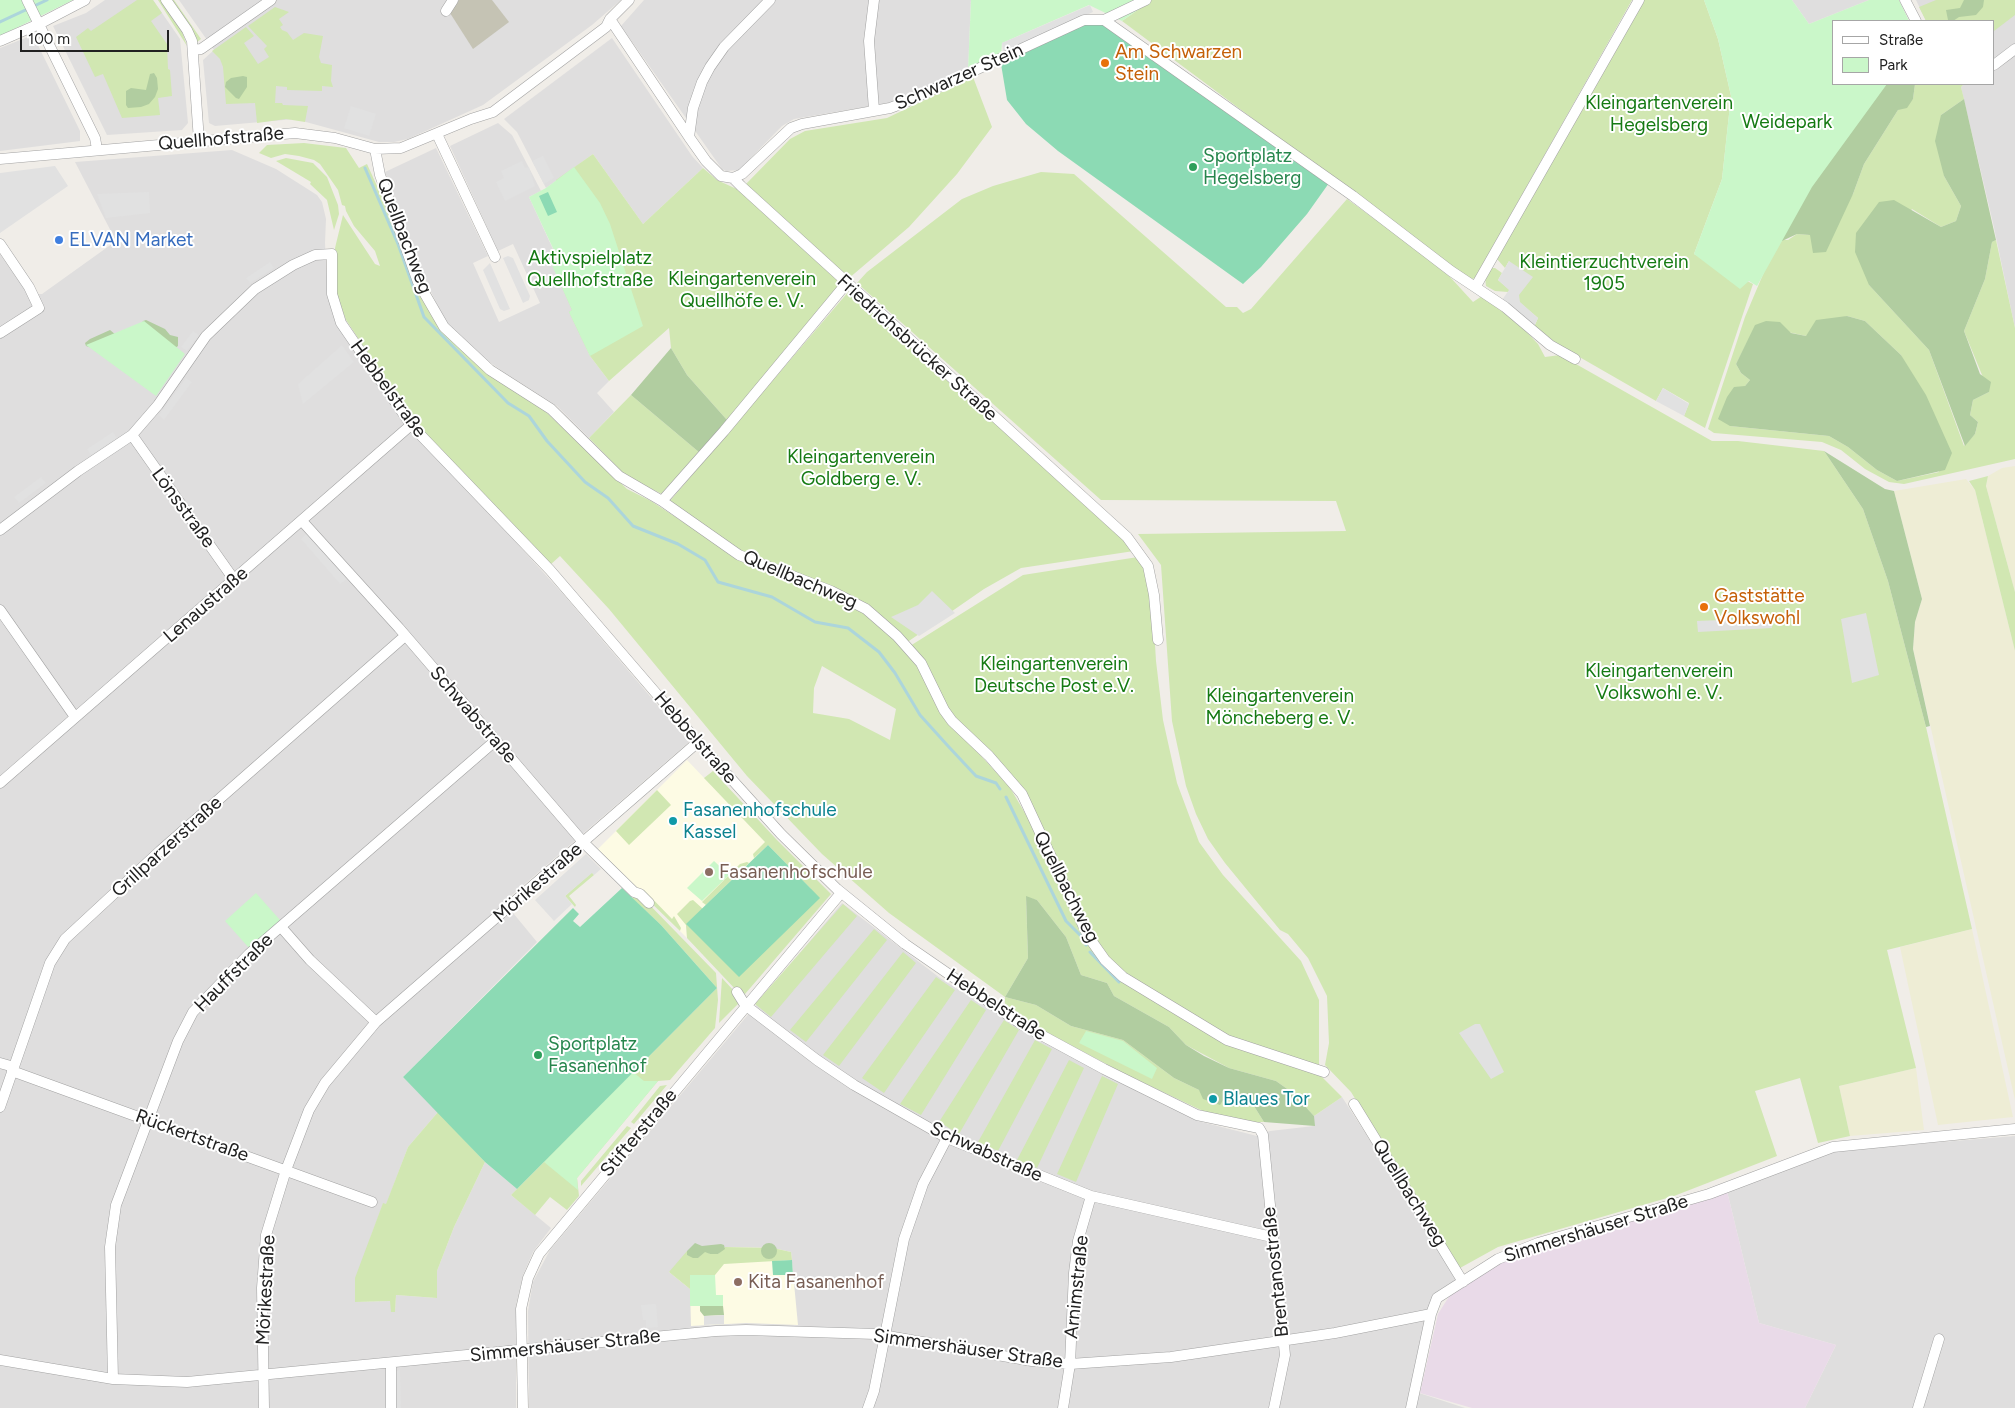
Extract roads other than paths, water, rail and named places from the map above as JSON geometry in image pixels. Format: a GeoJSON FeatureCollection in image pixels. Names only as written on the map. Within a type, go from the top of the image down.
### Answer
{"type":"FeatureCollection","features":[{"type":"Feature","properties":{"kind":"street"},"geometry":{"type":"LineString","coordinates":[[27,0],[95,138],[96,149]]}},
{"type":"Feature","properties":{"kind":"street"},"geometry":{"type":"LineString","coordinates":[[0,41],[38,21],[85,0]]}},
{"type":"Feature","properties":{"kind":"street"},"geometry":{"type":"LineString","coordinates":[[166,0],[187,30],[193,50],[199,141]]}},
{"type":"Feature","properties":{"kind":"street"},"geometry":{"type":"LineString","coordinates":[[193,50],[201,49],[271,0]]}},
{"type":"Feature","properties":{"kind":"street"},"geometry":{"type":"LineString","coordinates":[[446,11],[453,0]]}},
{"type":"Feature","properties":{"kind":"street","name":"Quellhofstraße"},"geometry":{"type":"LineString","coordinates":[[0,159],[96,149],[295,133],[313,134],[375,149],[401,148],[493,112],[606,27],[610,19],[629,0]]}},
{"type":"Feature","properties":{"kind":"street"},"geometry":{"type":"LineString","coordinates":[[688,137],[693,108],[702,82],[710,67],[724,47],[770,0]]}},
{"type":"Feature","properties":{"kind":"street"},"geometry":{"type":"LineString","coordinates":[[874,0],[869,41],[874,110]]}},
{"type":"Feature","properties":{"kind":"street","name":"Schwarzer Stein"},"geometry":{"type":"LineString","coordinates":[[732,178],[742,174],[791,128],[906,102],[1084,20],[1107,18],[1146,0]]}},
{"type":"Feature","properties":{"kind":"street"},"geometry":{"type":"LineString","coordinates":[[1476,286],[1639,0]]}},
{"type":"Feature","properties":{"kind":"street"},"geometry":{"type":"LineString","coordinates":[[1905,0],[1915,20]]}},
{"type":"Feature","properties":{"kind":"street"},"geometry":{"type":"LineString","coordinates":[[1107,18],[1353,196],[1451,271],[1506,306],[1550,345],[1575,358]]}},
{"type":"Feature","properties":{"kind":"street","name":"Friedrichsbrücker Straße"},"geometry":{"type":"LineString","coordinates":[[610,19],[706,161],[721,176],[732,178],[846,284],[1127,537],[1148,566],[1154,595],[1158,640]]}},
{"type":"Feature","properties":{"kind":"street"},"geometry":{"type":"LineString","coordinates":[[1995,64],[2015,50]]}},
{"type":"Feature","properties":{"kind":"street"},"geometry":{"type":"LineString","coordinates":[[437,134],[495,257]]}},
{"type":"Feature","properties":{"kind":"street","name":"Quellbachweg"},"geometry":{"type":"LineString","coordinates":[[375,149],[380,175],[418,282],[444,327],[490,370],[551,409],[619,476],[662,501],[739,555],[831,591],[866,609],[897,636],[922,663],[944,710],[952,721],[989,756],[1022,794],[1088,936],[1105,960],[1123,977],[1227,1040],[1324,1072]]}},
{"type":"Feature","properties":{"kind":"street"},"geometry":{"type":"LineString","coordinates":[[0,244],[29,287],[39,308],[0,333]]}},
{"type":"Feature","properties":{"kind":"street","name":"Hebbelstraße"},"geometry":{"type":"LineString","coordinates":[[132,435],[158,405],[206,336],[237,304],[254,289],[293,264],[323,253],[332,254],[332,294],[342,323],[410,426],[550,570],[698,742],[781,834],[841,893],[905,944],[1020,1024],[1104,1069],[1197,1115],[1259,1128],[1263,1136]]}},
{"type":"Feature","properties":{"kind":"street"},"geometry":{"type":"LineString","coordinates":[[662,501],[724,432],[846,284]]}},
{"type":"Feature","properties":{"kind":"street","name":"Lenaustraße"},"geometry":{"type":"LineString","coordinates":[[0,783],[235,581],[410,426]]}},
{"type":"Feature","properties":{"kind":"street"},"geometry":{"type":"LineString","coordinates":[[0,530],[78,471],[132,435]]}},
{"type":"Feature","properties":{"kind":"street","name":"Lönsstraße"},"geometry":{"type":"LineString","coordinates":[[132,435],[235,581]]}},
{"type":"Feature","properties":{"kind":"street","name":"Schwabstraße"},"geometry":{"type":"LineString","coordinates":[[302,522],[405,636],[584,842],[634,892],[640,894],[650,903]]}},
{"type":"Feature","properties":{"kind":"street"},"geometry":{"type":"LineString","coordinates":[[0,610],[75,717]]}},
{"type":"Feature","properties":{"kind":"street","name":"Grillparzerstraße"},"geometry":{"type":"LineString","coordinates":[[0,1107],[50,963],[65,939],[160,851],[405,636]]}},
{"type":"Feature","properties":{"kind":"street","name":"Hauffstraße"},"geometry":{"type":"LineString","coordinates":[[113,1380],[110,1247],[116,1205],[178,1041],[193,1012],[249,954],[495,741]]}},
{"type":"Feature","properties":{"kind":"street","name":"Mörikestraße"},"geometry":{"type":"LineString","coordinates":[[264,1408],[262,1288],[266,1235],[286,1170],[309,1110],[321,1090],[376,1022],[698,742]]}},
{"type":"Feature","properties":{"kind":"street","name":"Stifterstraße"},"geometry":{"type":"LineString","coordinates":[[523,1408],[521,1309],[528,1278],[539,1254],[841,893]]}},
{"type":"Feature","properties":{"kind":"street"},"geometry":{"type":"LineString","coordinates":[[281,928],[310,960],[376,1022]]}},
{"type":"Feature","properties":{"kind":"street","name":"Schwabstraße"},"geometry":{"type":"LineString","coordinates":[[737,992],[746,1006],[854,1085],[947,1138],[1091,1196],[1272,1237]]}},
{"type":"Feature","properties":{"kind":"street","name":"Rückertstraße"},"geometry":{"type":"LineString","coordinates":[[0,1063],[147,1120],[372,1202]]}},
{"type":"Feature","properties":{"kind":"street","name":"Quellbachweg"},"geometry":{"type":"LineString","coordinates":[[1354,1104],[1463,1282]]}},
{"type":"Feature","properties":{"kind":"street","name":"Simmershäuser Straße"},"geometry":{"type":"LineString","coordinates":[[0,1360],[113,1380],[187,1382],[716,1331],[793,1331],[884,1335],[1032,1361],[1070,1364],[1171,1357],[1432,1314],[1437,1298],[1498,1258],[1538,1243],[1709,1194],[1833,1147],[2015,1129]]}},
{"type":"Feature","properties":{"kind":"street","name":"Brentanostraße"},"geometry":{"type":"LineString","coordinates":[[1263,1136],[1285,1360],[1274,1408]]}},
{"type":"Feature","properties":{"kind":"street"},"geometry":{"type":"LineString","coordinates":[[868,1408],[874,1391],[904,1239],[923,1184],[947,1138]]}},
{"type":"Feature","properties":{"kind":"street","name":"Arnimstraße"},"geometry":{"type":"LineString","coordinates":[[1063,1408],[1070,1364],[1074,1273],[1078,1241],[1091,1196]]}},
{"type":"Feature","properties":{"kind":"street"},"geometry":{"type":"LineString","coordinates":[[1411,1408],[1432,1314]]}},
{"type":"Feature","properties":{"kind":"street"},"geometry":{"type":"LineString","coordinates":[[1918,1408],[1940,1339]]}},
{"type":"Feature","properties":{"kind":"street"},"geometry":{"type":"LineString","coordinates":[[391,1363],[391,1408]]}},
{"type":"Feature","properties":{"kind":"waterway"},"geometry":{"type":"LineString","coordinates":[[0,22],[47,0]]}},
{"type":"Feature","properties":{"kind":"waterway"},"geometry":{"type":"LineString","coordinates":[[365,168],[398,244],[424,317],[508,403],[529,416],[547,441],[585,482],[608,498],[633,526],[678,544],[705,560],[718,582],[772,597],[815,622],[848,628],[879,652],[895,673],[920,715],[976,776],[996,783],[1000,789]]}},
{"type":"Feature","properties":{"kind":"waterway"},"geometry":{"type":"LineString","coordinates":[[1006,797],[1066,921],[1083,938],[1086,945]]}},
{"type":"Feature","properties":{"kind":"waterway"},"geometry":{"type":"LineString","coordinates":[[1090,952],[1119,982]]}},
{"type":"Feature","properties":{"kind":"place","name":"Am Schwarzen Stein"},"geometry":{"type":"Point","coordinates":[1105,63]}},
{"type":"Feature","properties":{"kind":"place","name":"Sportplatz Hegelsberg"},"geometry":{"type":"Point","coordinates":[1193,167]}},
{"type":"Feature","properties":{"kind":"place","name":"ELVAN Market"},"geometry":{"type":"Point","coordinates":[59,240]}},
{"type":"Feature","properties":{"kind":"place","name":"Gaststätte Volkswohl"},"geometry":{"type":"Point","coordinates":[1704,607]}},
{"type":"Feature","properties":{"kind":"place","name":"Fasanenhofschule Kassel"},"geometry":{"type":"Point","coordinates":[673,821]}},
{"type":"Feature","properties":{"kind":"place","name":"Fasanenhofschule"},"geometry":{"type":"Point","coordinates":[709,872]}},
{"type":"Feature","properties":{"kind":"place","name":"Sportplatz Fasanenhof"},"geometry":{"type":"Point","coordinates":[538,1055]}},
{"type":"Feature","properties":{"kind":"place","name":"Blaues Tor"},"geometry":{"type":"Point","coordinates":[1213,1099]}},
{"type":"Feature","properties":{"kind":"place","name":"Kita Fasanenhof"},"geometry":{"type":"Point","coordinates":[738,1282]}},
{"type":"Feature","properties":{"kind":"park label","name":"Kleingartenverein Hegelsberg"},"geometry":{"type":"Point","coordinates":[1659,114]}},
{"type":"Feature","properties":{"kind":"park label","name":"Weidepark"},"geometry":{"type":"Point","coordinates":[1787,122]}},
{"type":"Feature","properties":{"kind":"park label","name":"Aktivspielplatz Quellhofstraße"},"geometry":{"type":"Point","coordinates":[590,269]}},
{"type":"Feature","properties":{"kind":"park label","name":"Kleintierzuchtverein 1905"},"geometry":{"type":"Point","coordinates":[1604,273]}},
{"type":"Feature","properties":{"kind":"park label","name":"Kleingartenverein Quellhöfe e. V."},"geometry":{"type":"Point","coordinates":[742,290]}},
{"type":"Feature","properties":{"kind":"park label","name":"Kleingartenverein Goldberg e. V."},"geometry":{"type":"Point","coordinates":[861,468]}},
{"type":"Feature","properties":{"kind":"park label","name":"Kleingartenverein Deutsche Post e.V."},"geometry":{"type":"Point","coordinates":[1054,675]}},
{"type":"Feature","properties":{"kind":"park label","name":"Kleingartenverein Volkswohl e. V."},"geometry":{"type":"Point","coordinates":[1659,682]}},
{"type":"Feature","properties":{"kind":"park label","name":"Kleingartenverein Möncheberg e. V."},"geometry":{"type":"Point","coordinates":[1280,707]}}]}
